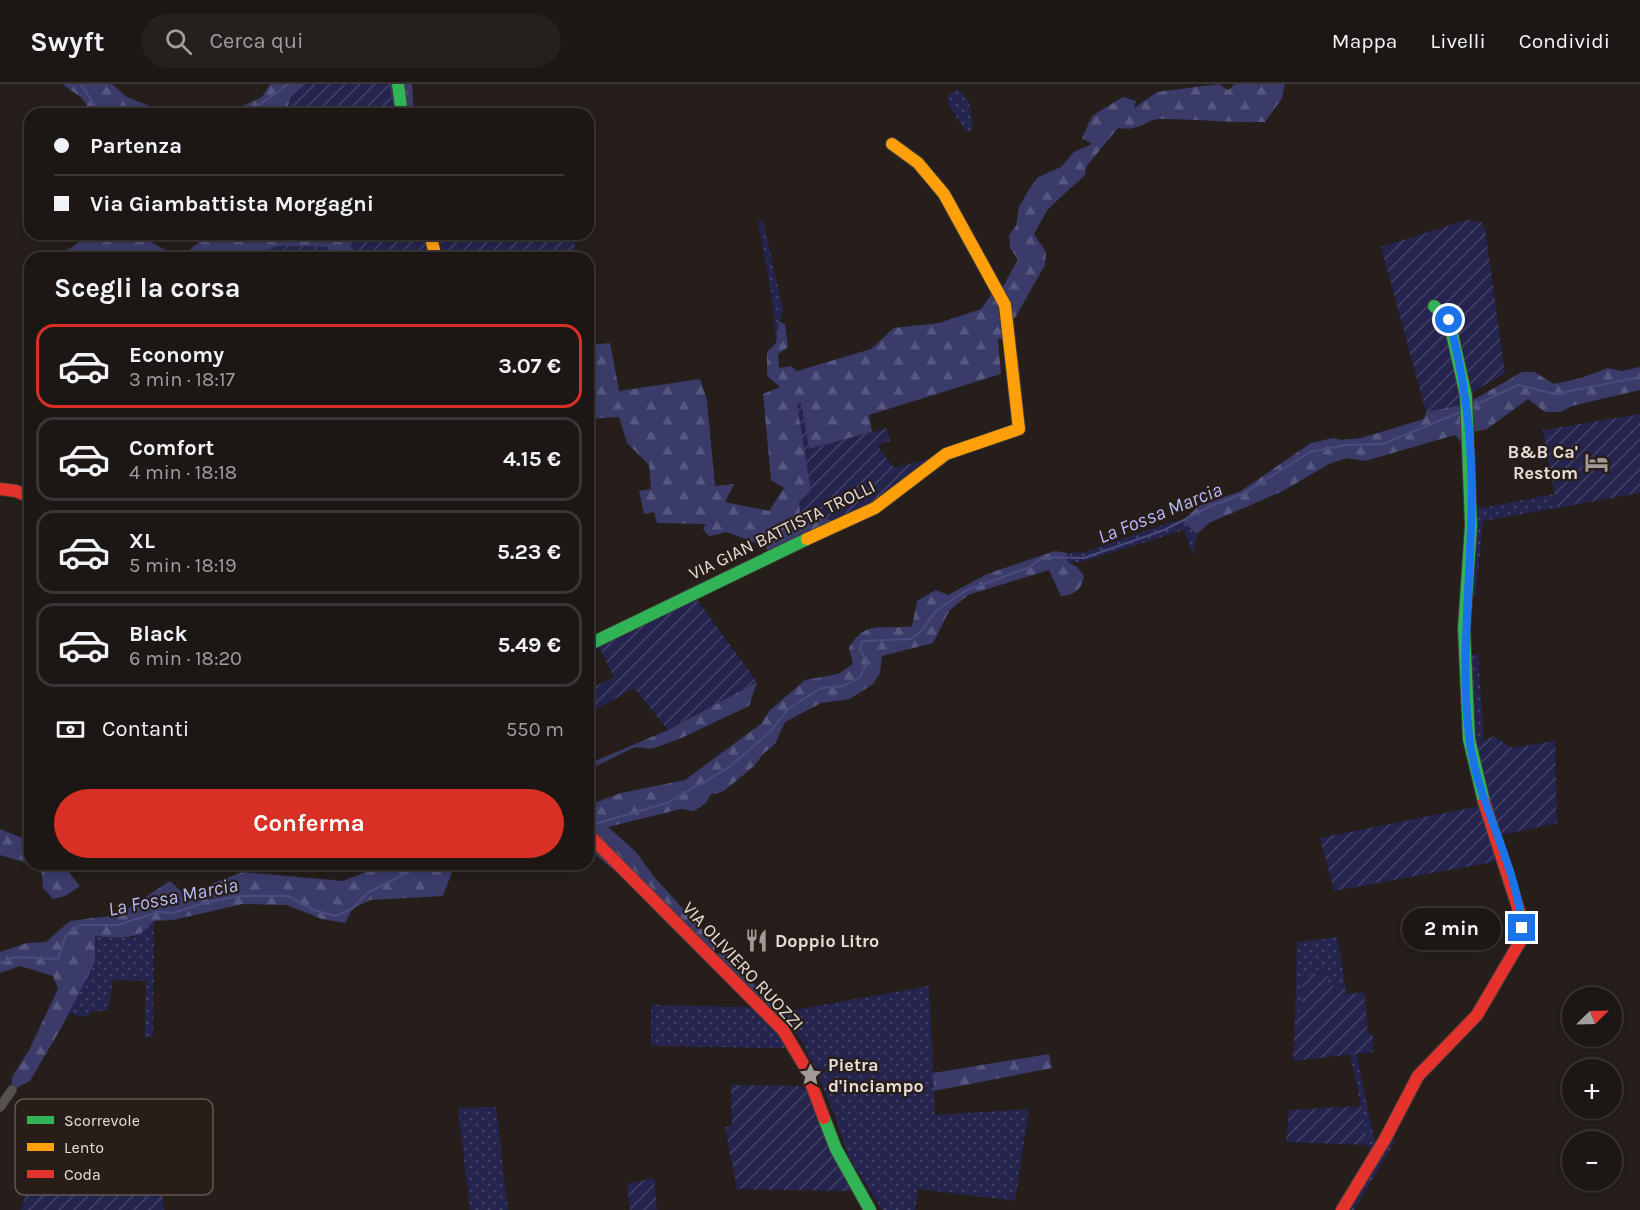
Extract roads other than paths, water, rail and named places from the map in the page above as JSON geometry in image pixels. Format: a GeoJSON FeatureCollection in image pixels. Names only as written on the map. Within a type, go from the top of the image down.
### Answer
{"type":"FeatureCollection","features":[{"type":"Feature","properties":{"kind":"street"},"geometry":{"type":"LineString","coordinates":[[398,84],[401,108]]}},
{"type":"Feature","properties":{"kind":"street","name":"VIA GIAN BATTISTA TROLLI"},"geometry":{"type":"LineString","coordinates":[[594,642],[875,508],[946,454],[1019,429],[1005,305],[944,194],[918,163],[892,144]]}},
{"type":"Feature","properties":{"kind":"street"},"geometry":{"type":"LineString","coordinates":[[1342,1210],[1385,1139],[1418,1076],[1478,1015],[1521,940],[1521,917],[1480,789],[1469,739],[1464,629],[1471,510],[1466,396],[1449,320],[1434,306]]}},
{"type":"Feature","properties":{"kind":"street"},"geometry":{"type":"LineString","coordinates":[[0,489],[24,494]]}},
{"type":"Feature","properties":{"kind":"street","name":"VIA OLIVIERO RUOZZI"},"geometry":{"type":"LineString","coordinates":[[594,840],[783,1030],[805,1067],[836,1149],[870,1210]]}},
{"type":"Feature","properties":{"kind":"street"},"geometry":{"type":"LineString","coordinates":[[0,1107],[12,1090]]}},
{"type":"Feature","properties":{"kind":"waterway"},"geometry":{"type":"LineString","coordinates":[[81,84],[96,108]]}},
{"type":"Feature","properties":{"kind":"waterway"},"geometry":{"type":"LineString","coordinates":[[255,108],[288,84]]}},
{"type":"Feature","properties":{"kind":"waterway","name":"La Fossa Marcia"},"geometry":{"type":"LineString","coordinates":[[1471,407],[1518,385],[1555,394],[1640,377]]}},
{"type":"Feature","properties":{"kind":"waterway","name":"La Fossa Marcia"},"geometry":{"type":"LineString","coordinates":[[594,824],[667,803],[728,768],[769,733],[788,709],[821,688],[844,686],[860,677],[867,662],[860,649],[862,641],[911,639],[922,630],[936,611],[965,591],[1030,567],[1043,557],[1084,558],[1164,530],[1211,506],[1243,494],[1310,452],[1346,445],[1383,444],[1463,411]]}},
{"type":"Feature","properties":{"kind":"waterway","name":"La Fossa Marcia"},"geometry":{"type":"LineString","coordinates":[[0,963],[16,957],[58,959],[66,935],[80,925],[118,925],[158,912],[173,913],[207,902],[241,896],[288,896],[314,910],[335,916],[352,909],[367,893],[413,870]]}},
{"type":"Feature","properties":{"kind":"place","name":"B&B Ca' Restom"},"geometry":{"type":"Point","coordinates":[1596,462]}},
{"type":"Feature","properties":{"kind":"place","name":"Doppio Litro"},"geometry":{"type":"Point","coordinates":[757,941]}},
{"type":"Feature","properties":{"kind":"place","name":"Pietra d'inciampo"},"geometry":{"type":"Point","coordinates":[810,1075]}}]}
